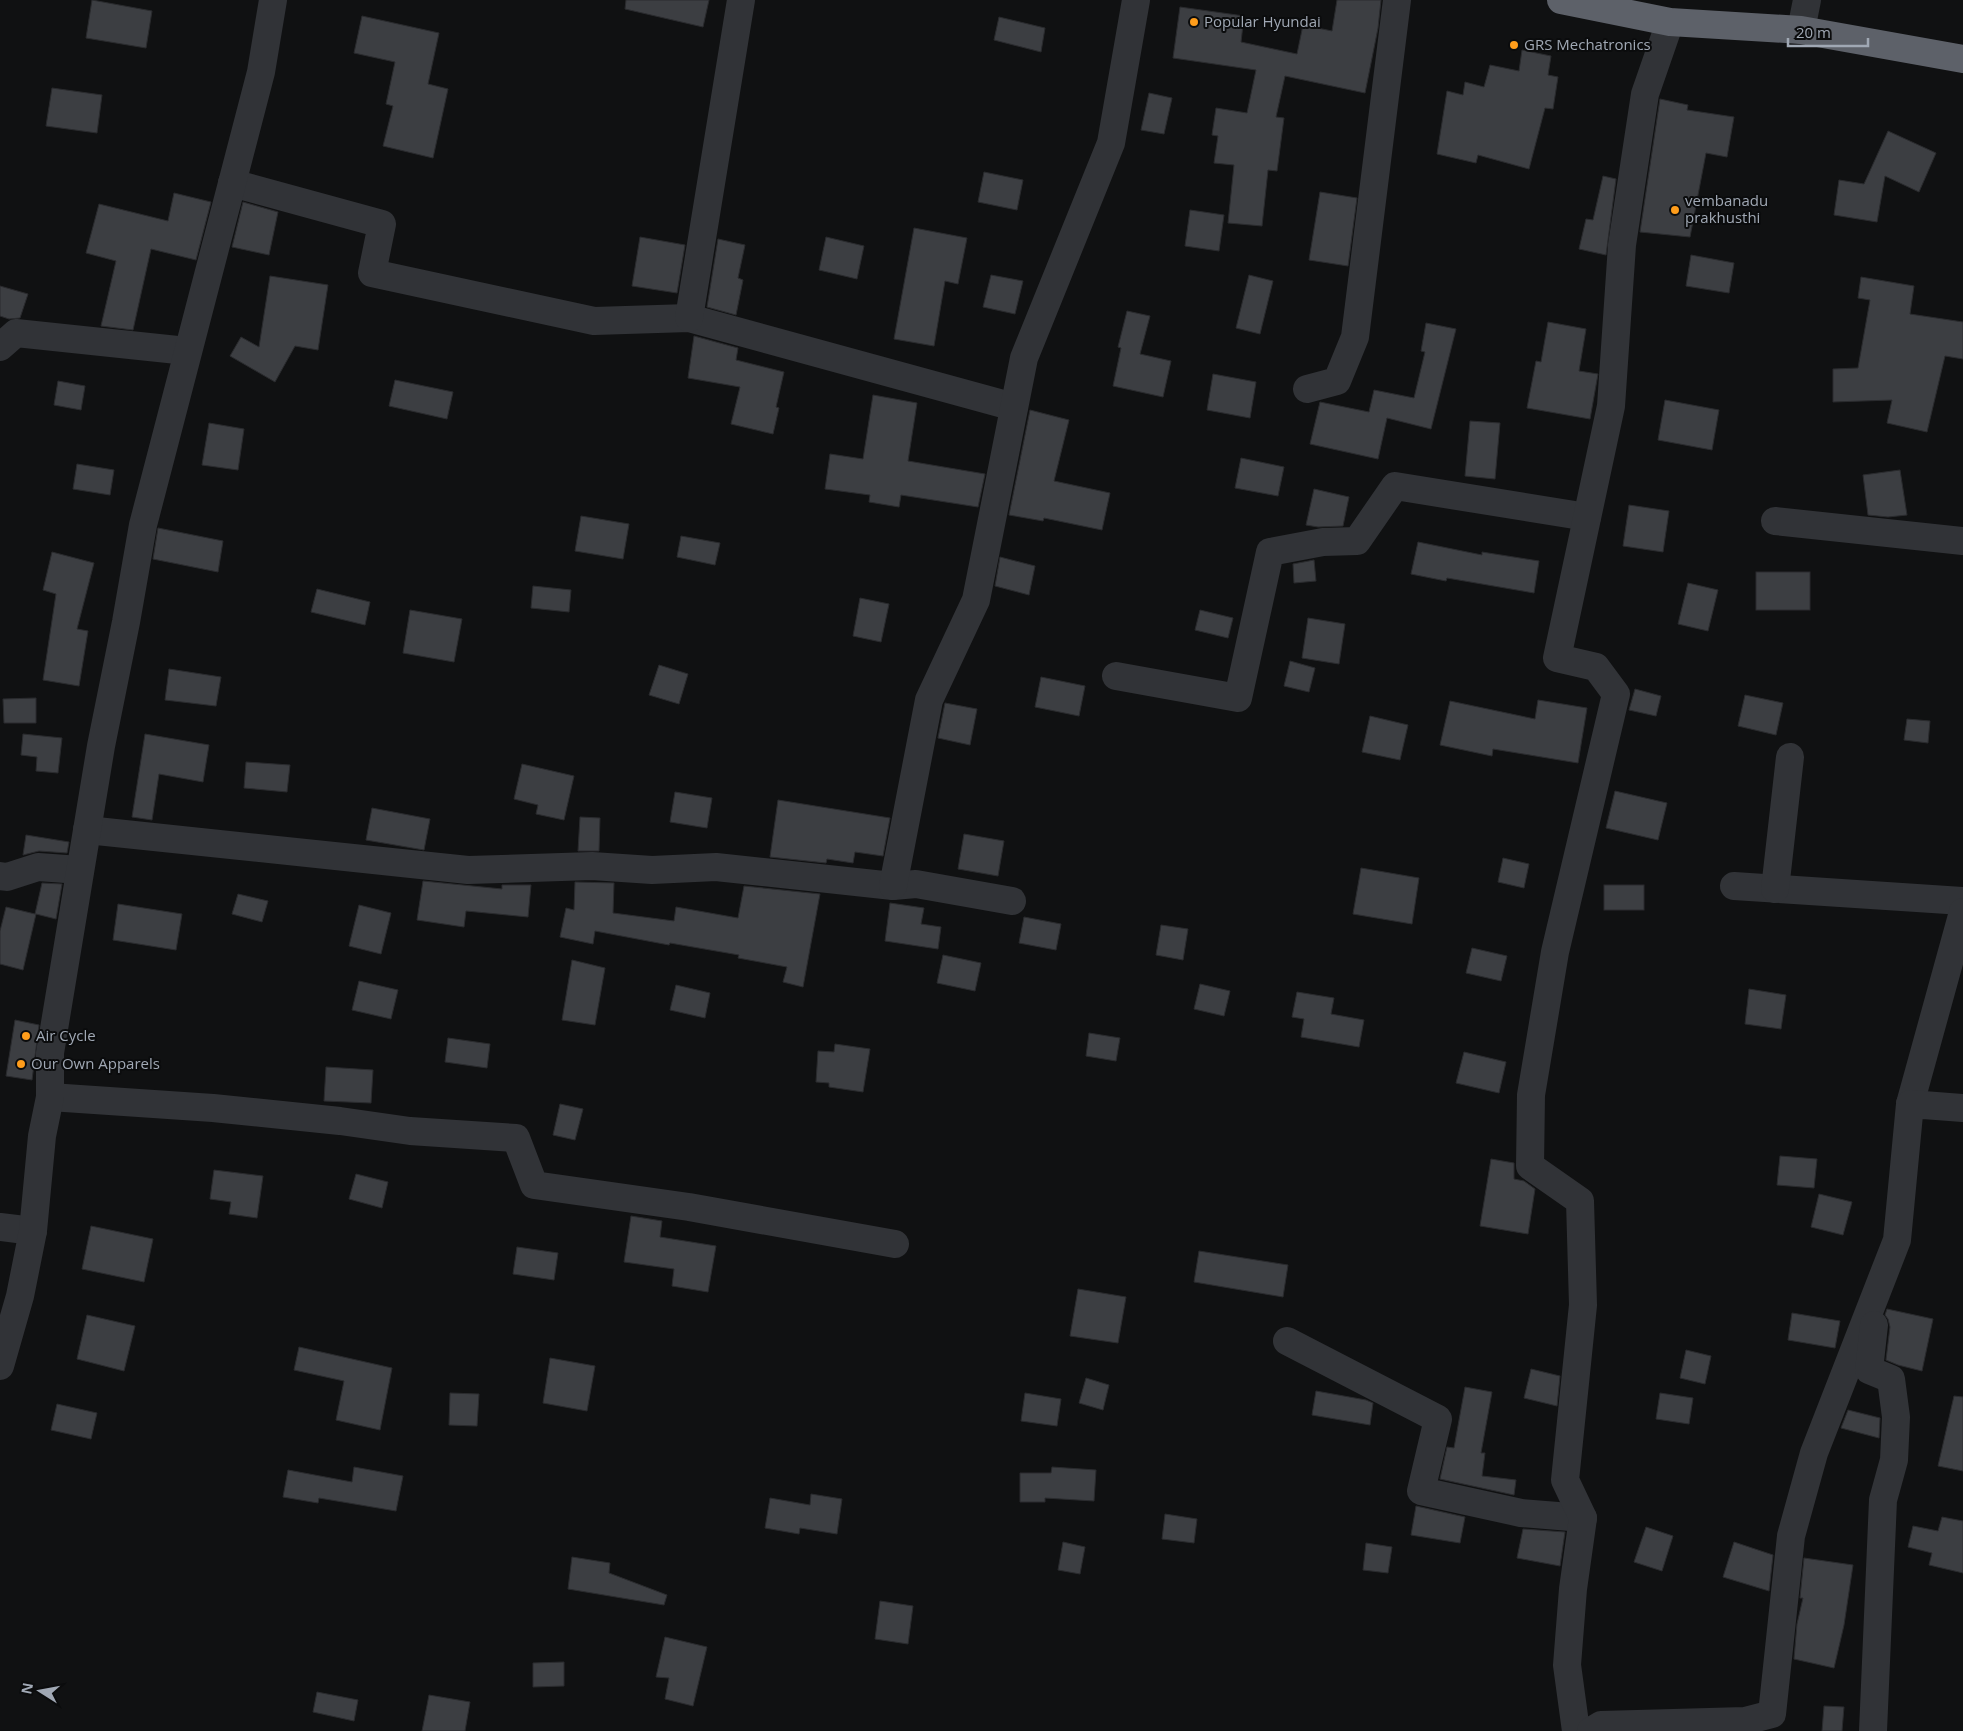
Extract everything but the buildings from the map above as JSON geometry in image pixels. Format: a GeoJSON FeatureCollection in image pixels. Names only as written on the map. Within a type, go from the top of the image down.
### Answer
{"type":"FeatureCollection","features":[{"type":"Feature","properties":{"kind":"highway"},"geometry":{"type":"LineString","coordinates":[[1568,1],[1670,22],[1801,30],[1963,59]]}},
{"type":"Feature","properties":{"kind":"street"},"geometry":{"type":"LineString","coordinates":[[0,1366],[20,1296],[33,1231],[42,1136],[50,1097],[50,1053],[101,746],[143,526],[261,72],[273,0]]}},
{"type":"Feature","properties":{"kind":"street"},"geometry":{"type":"LineString","coordinates":[[689,318],[741,0]]}},
{"type":"Feature","properties":{"kind":"street"},"geometry":{"type":"LineString","coordinates":[[893,886],[929,700],[976,600],[1024,358],[1111,143],[1136,0]]}},
{"type":"Feature","properties":{"kind":"street"},"geometry":{"type":"LineString","coordinates":[[1307,389],[1337,381],[1355,337],[1397,0]]}},
{"type":"Feature","properties":{"kind":"street"},"geometry":{"type":"LineString","coordinates":[[1801,30],[1807,0]]}},
{"type":"Feature","properties":{"kind":"street"},"geometry":{"type":"LineString","coordinates":[[1576,1731],[1567,1665],[1573,1589],[1583,1518],[1566,1480],[1583,1305],[1580,1201],[1530,1166],[1531,1095],[1555,952],[1616,694],[1596,667],[1557,658],[1611,406],[1622,245],[1646,94],[1670,22]]}},
{"type":"Feature","properties":{"kind":"street"},"geometry":{"type":"LineString","coordinates":[[232,183],[382,224],[372,273],[594,322],[689,318],[1014,407]]}},
{"type":"Feature","properties":{"kind":"street"},"geometry":{"type":"LineString","coordinates":[[0,347],[16,333],[187,351]]}},
{"type":"Feature","properties":{"kind":"street"},"geometry":{"type":"LineString","coordinates":[[1116,676],[1238,698],[1270,552],[1323,542],[1357,541],[1395,486],[1587,517]]}},
{"type":"Feature","properties":{"kind":"street"},"geometry":{"type":"LineString","coordinates":[[1775,521],[1963,542]]}},
{"type":"Feature","properties":{"kind":"street"},"geometry":{"type":"LineString","coordinates":[[1775,889],[1790,757]]}},
{"type":"Feature","properties":{"kind":"street"},"geometry":{"type":"LineString","coordinates":[[87,830],[468,870],[592,866],[652,870],[716,867],[893,886],[916,884],[1012,901]]}},
{"type":"Feature","properties":{"kind":"street"},"geometry":{"type":"LineString","coordinates":[[0,876],[7,877],[38,868],[80,870]]}},
{"type":"Feature","properties":{"kind":"street"},"geometry":{"type":"LineString","coordinates":[[1734,886],[1963,900]]}},
{"type":"Feature","properties":{"kind":"street"},"geometry":{"type":"LineString","coordinates":[[1591,1731],[1601,1725],[1745,1721],[1772,1714],[1790,1536],[1814,1453],[1896,1240],[1910,1104],[1963,912]]}},
{"type":"Feature","properties":{"kind":"street"},"geometry":{"type":"LineString","coordinates":[[50,1097],[213,1108],[340,1120],[410,1131],[516,1138],[534,1185],[689,1207],[895,1244]]}},
{"type":"Feature","properties":{"kind":"street"},"geometry":{"type":"LineString","coordinates":[[1910,1104],[1963,1108]]}},
{"type":"Feature","properties":{"kind":"street"},"geometry":{"type":"LineString","coordinates":[[0,1227],[33,1231]]}},
{"type":"Feature","properties":{"kind":"street"},"geometry":{"type":"LineString","coordinates":[[1873,1731],[1883,1500],[1894,1460],[1896,1417],[1891,1379],[1869,1370],[1879,1285]]}},
{"type":"Feature","properties":{"kind":"street"},"geometry":{"type":"LineString","coordinates":[[1287,1341],[1438,1420],[1421,1491],[1521,1513],[1583,1518]]}},
{"type":"Feature","properties":{"kind":"place","name":"Popular Hyundai"},"geometry":{"type":"Point","coordinates":[1194,22]}},
{"type":"Feature","properties":{"kind":"place","name":"GRS Mechatronics"},"geometry":{"type":"Point","coordinates":[1514,45]}},
{"type":"Feature","properties":{"kind":"place","name":"vembanadu prakhusthi"},"geometry":{"type":"Point","coordinates":[1675,210]}},
{"type":"Feature","properties":{"kind":"place","name":"Air Cycle"},"geometry":{"type":"Point","coordinates":[26,1036]}},
{"type":"Feature","properties":{"kind":"place","name":"Our Own Apparels"},"geometry":{"type":"Point","coordinates":[21,1064]}}]}
